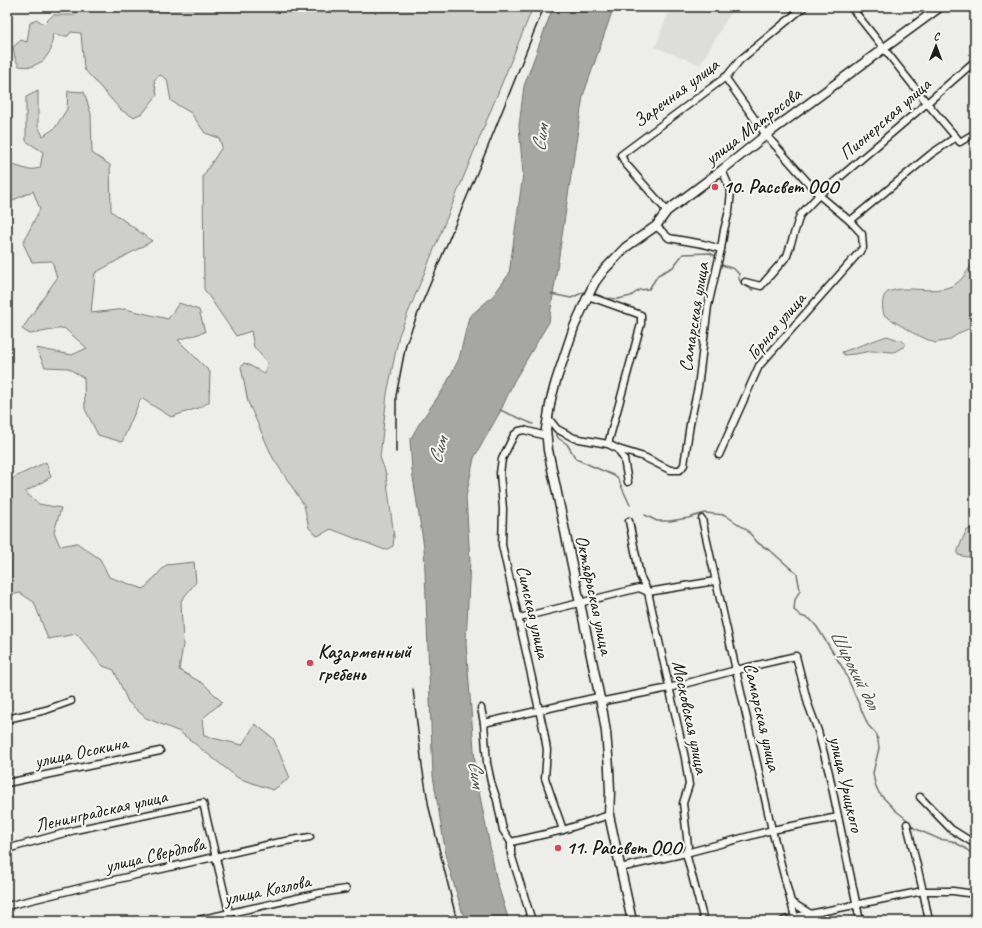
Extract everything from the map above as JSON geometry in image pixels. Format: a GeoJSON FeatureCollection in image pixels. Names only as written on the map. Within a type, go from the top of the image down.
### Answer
{"type":"FeatureCollection","features":[{"type":"Feature","properties":{"kind":"main road","name":"улица Матросова"},"geometry":{"type":"LineString","coordinates":[[595,282],[604,270],[626,247],[656,226],[668,212],[766,135],[940,7]]}},
{"type":"Feature","properties":{"kind":"main road","name":"Октябрьская улица"},"geometry":{"type":"LineString","coordinates":[[595,282],[574,327],[556,381],[551,399],[546,436],[606,732],[610,792],[609,815],[632,921]]}},
{"type":"Feature","properties":{"kind":"street","name":"Заречная улица"},"geometry":{"type":"LineString","coordinates":[[668,212],[625,163],[621,155],[725,78],[740,60],[804,7]]}},
{"type":"Feature","properties":{"kind":"street"},"geometry":{"type":"LineString","coordinates":[[851,7],[960,142],[975,134]]}},
{"type":"Feature","properties":{"kind":"street","name":"Пионерская улица"},"geometry":{"type":"LineString","coordinates":[[745,282],[761,286],[768,280],[787,256],[800,215],[819,195],[975,61]]}},
{"type":"Feature","properties":{"kind":"street"},"geometry":{"type":"LineString","coordinates":[[725,78],[766,135],[819,195],[850,221],[931,154],[956,137]]}},
{"type":"Feature","properties":{"kind":"street","name":"Самарская улица"},"geometry":{"type":"LineString","coordinates":[[618,449],[644,457],[670,470],[680,470],[684,464],[690,424],[698,387],[708,306],[729,211],[731,192],[722,170]]}},
{"type":"Feature","properties":{"kind":"street","name":"Горная улица"},"geometry":{"type":"LineString","coordinates":[[719,455],[759,366],[863,248],[862,234],[850,221]]}},
{"type":"Feature","properties":{"kind":"street"},"geometry":{"type":"LineString","coordinates":[[656,226],[669,238],[721,249]]}},
{"type":"Feature","properties":{"kind":"street"},"geometry":{"type":"LineString","coordinates":[[588,296],[641,315],[641,324],[608,444]]}},
{"type":"Feature","properties":{"kind":"street"},"geometry":{"type":"LineString","coordinates":[[549,419],[557,429],[574,438],[608,444],[618,449],[624,459],[628,482]]}},
{"type":"Feature","properties":{"kind":"street","name":"Симская улица"},"geometry":{"type":"LineString","coordinates":[[546,436],[524,430],[519,431],[514,434],[502,459],[500,473],[503,509],[502,545],[544,732],[547,750],[545,778],[563,830]]}},
{"type":"Feature","properties":{"kind":"street","name":"Самарская улица"},"geometry":{"type":"LineString","coordinates":[[702,519],[772,830],[796,919]]}},
{"type":"Feature","properties":{"kind":"street","name":"Московская улица"},"geometry":{"type":"LineString","coordinates":[[629,520],[640,576],[648,592],[685,758],[689,785],[683,803],[688,846],[686,853],[704,921]]}},
{"type":"Feature","properties":{"kind":"street"},"geometry":{"type":"LineString","coordinates":[[519,618],[639,588],[648,592],[715,581]]}},
{"type":"Feature","properties":{"kind":"street","name":"улица Урицкого"},"geometry":{"type":"LineString","coordinates":[[736,670],[796,656],[808,704],[818,731],[830,773],[860,921]]}},
{"type":"Feature","properties":{"kind":"street"},"geometry":{"type":"LineString","coordinates":[[484,723],[598,697],[604,701],[669,688],[736,670]]}},
{"type":"Feature","properties":{"kind":"street"},"geometry":{"type":"LineString","coordinates":[[7,719],[46,710],[71,701]]}},
{"type":"Feature","properties":{"kind":"street"},"geometry":{"type":"LineString","coordinates":[[481,708],[484,723],[487,762],[491,782],[497,800],[502,830],[511,842],[511,854],[532,921]]}},
{"type":"Feature","properties":{"kind":"street","name":"улица Осокина"},"geometry":{"type":"LineString","coordinates":[[7,783],[160,751]]}},
{"type":"Feature","properties":{"kind":"street"},"geometry":{"type":"LineString","coordinates":[[920,797],[951,829],[975,844]]}},
{"type":"Feature","properties":{"kind":"street","name":"Ленинградская улица"},"geometry":{"type":"LineString","coordinates":[[7,849],[75,830],[203,803],[216,857]]}},
{"type":"Feature","properties":{"kind":"street"},"geometry":{"type":"LineString","coordinates":[[511,842],[563,830],[609,815]]}},
{"type":"Feature","properties":{"kind":"street"},"geometry":{"type":"LineString","coordinates":[[620,868],[686,853],[772,830],[838,817]]}},
{"type":"Feature","properties":{"kind":"street"},"geometry":{"type":"LineString","coordinates":[[907,824],[929,921]]}},
{"type":"Feature","properties":{"kind":"street","name":"улица Свердлова"},"geometry":{"type":"LineString","coordinates":[[7,906],[275,843],[310,837]]}},
{"type":"Feature","properties":{"kind":"street"},"geometry":{"type":"LineString","coordinates":[[216,857],[231,921]]}},
{"type":"Feature","properties":{"kind":"street","name":"улица Козлова"},"geometry":{"type":"LineString","coordinates":[[194,921],[320,893],[346,889]]}},
{"type":"Feature","properties":{"kind":"street"},"geometry":{"type":"LineString","coordinates":[[783,921],[923,891],[953,891],[975,894]]}},
{"type":"Feature","properties":{"kind":"street"},"geometry":{"type":"LineString","coordinates":[[791,902],[811,914]]}},
{"type":"Feature","properties":{"kind":"shaded area"},"geometry":{"type":"Polygon","coordinates":[[[77,7],[533,7],[399,335],[387,394],[380,457],[386,474],[394,537],[393,546],[385,550],[331,529],[318,536],[309,528],[304,505],[273,458],[248,402],[241,367],[244,363],[265,374],[267,362],[254,347],[251,331],[236,336],[204,289],[203,176],[222,147],[219,138],[205,133],[191,113],[171,101],[167,79],[160,75],[154,80],[157,95],[143,113],[133,117],[121,110],[84,69],[81,33],[71,32],[68,36],[59,36],[53,33],[51,50],[43,61],[31,67],[19,66],[15,58],[13,47],[21,40],[27,42],[30,23],[36,19],[44,24],[53,15],[75,15],[77,7]]]}},
{"type":"Feature","properties":{"kind":"shaded area"},"geometry":{"type":"Polygon","coordinates":[[[671,7],[734,7],[700,65],[655,47],[671,7]]]}},
{"type":"Feature","properties":{"kind":"shaded area"},"geometry":{"type":"Polygon","coordinates":[[[38,91],[38,126],[43,136],[55,128],[67,109],[68,91],[84,92],[91,114],[92,153],[110,165],[111,211],[152,241],[95,273],[91,313],[125,309],[168,319],[179,303],[199,310],[205,332],[178,340],[210,372],[209,402],[201,407],[171,417],[141,398],[122,442],[98,435],[85,409],[84,378],[68,368],[45,367],[36,348],[72,355],[87,348],[64,328],[30,334],[22,329],[57,278],[52,261],[32,262],[23,243],[40,209],[33,191],[7,203],[7,163],[29,170],[40,168],[43,152],[26,141],[26,97],[38,91]]]}},
{"type":"Feature","properties":{"kind":"shaded area"},"geometry":{"type":"Polygon","coordinates":[[[975,261],[975,326],[961,332],[949,340],[935,343],[913,333],[884,315],[883,299],[888,292],[903,289],[944,289],[956,284],[975,261]]]}},
{"type":"Feature","properties":{"kind":"shaded area"},"geometry":{"type":"Polygon","coordinates":[[[887,336],[902,341],[905,343],[905,346],[894,352],[872,351],[844,355],[842,352],[887,336]]]}},
{"type":"Feature","properties":{"kind":"shaded area"},"geometry":{"type":"Polygon","coordinates":[[[46,462],[51,477],[25,492],[39,504],[61,508],[54,532],[60,546],[77,543],[100,559],[109,577],[144,589],[166,565],[194,562],[196,582],[181,601],[183,645],[179,670],[204,684],[222,702],[202,719],[204,736],[242,745],[255,724],[273,738],[290,778],[273,790],[238,778],[180,732],[146,718],[128,702],[114,670],[103,666],[77,634],[48,639],[34,602],[20,593],[7,596],[7,485],[15,477],[46,462]]]}},
{"type":"Feature","properties":{"kind":"shaded area"},"geometry":{"type":"Polygon","coordinates":[[[975,526],[975,555],[967,557],[958,555],[958,550],[966,531],[975,526]]]}},
{"type":"Feature","properties":{"kind":"water","name":"Сим"},"geometry":{"type":"Polygon","coordinates":[[[553,7],[612,7],[611,15],[583,96],[549,322],[514,381],[501,410],[474,458],[466,497],[470,561],[466,643],[476,776],[497,882],[509,921],[465,921],[447,861],[433,776],[424,547],[412,471],[410,440],[419,424],[444,388],[459,359],[469,317],[493,296],[509,274],[523,174],[519,126],[524,86],[553,7]]]}},
{"type":"Feature","properties":{"kind":"waterway"},"geometry":{"type":"LineString","coordinates":[[593,293],[606,298],[618,299],[631,296],[639,290],[649,289],[658,275],[673,267],[683,254],[710,253],[717,257]]}},
{"type":"Feature","properties":{"kind":"waterway"},"geometry":{"type":"LineString","coordinates":[[719,264],[734,269],[739,274],[739,280],[745,286],[753,290]]}},
{"type":"Feature","properties":{"kind":"waterway"},"geometry":{"type":"LineString","coordinates":[[551,294],[571,298],[587,292]]}},
{"type":"Feature","properties":{"kind":"waterway"},"geometry":{"type":"LineString","coordinates":[[500,410],[533,424]]}},
{"type":"Feature","properties":{"kind":"waterway"},"geometry":{"type":"LineString","coordinates":[[556,433],[558,438],[567,444],[576,459],[617,477],[630,505]]}},
{"type":"Feature","properties":{"kind":"waterway","name":"Широкий дол"},"geometry":{"type":"LineString","coordinates":[[645,515],[657,521],[670,521],[705,513],[725,515],[747,530],[758,543],[772,552],[797,574],[800,590],[795,600],[794,610],[801,616],[810,619],[817,627],[844,670],[868,725],[877,735],[879,748],[873,773],[875,784],[879,793],[914,828],[939,839],[952,841],[965,848],[973,855],[975,859]]}},
{"type":"Feature","properties":{"kind":"railway"},"geometry":{"type":"LineString","coordinates":[[396,452],[396,396],[406,344],[544,7]]}},
{"type":"Feature","properties":{"kind":"railway"},"geometry":{"type":"LineString","coordinates":[[413,689],[422,766],[429,808],[457,921]]}},
{"type":"Feature","properties":{"kind":"place","name":"10. Рассвет ООО"},"geometry":{"type":"Point","coordinates":[715,187]}},
{"type":"Feature","properties":{"kind":"place","name":"Казарменный гребень"},"geometry":{"type":"Point","coordinates":[310,663]}},
{"type":"Feature","properties":{"kind":"place","name":"11. Рассвет ООО"},"geometry":{"type":"Point","coordinates":[558,848]}}]}
